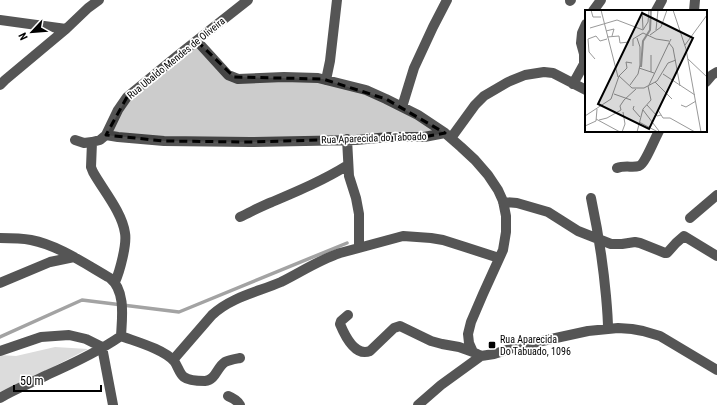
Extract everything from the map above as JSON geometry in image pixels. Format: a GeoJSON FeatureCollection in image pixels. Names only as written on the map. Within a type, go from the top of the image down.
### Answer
{"type":"FeatureCollection","features":[{"type":"Feature","properties":{"kind":"street"},"geometry":{"type":"LineString","coordinates":[[0,85],[99,0]]}},
{"type":"Feature","properties":{"kind":"street","name":"Rua Ubaldo Mendes de Oliveira"},"geometry":{"type":"LineString","coordinates":[[106,135],[118,110],[127,97],[248,0]]}},
{"type":"Feature","properties":{"kind":"street"},"geometry":{"type":"LineString","coordinates":[[326,80],[330,61],[337,0]]}},
{"type":"Feature","properties":{"kind":"street"},"geometry":{"type":"LineString","coordinates":[[402,107],[414,68],[447,0]]}},
{"type":"Feature","properties":{"kind":"street"},"geometry":{"type":"LineString","coordinates":[[595,10],[601,0]]}},
{"type":"Feature","properties":{"kind":"street"},"geometry":{"type":"LineString","coordinates":[[657,10],[662,0]]}},
{"type":"Feature","properties":{"kind":"street"},"geometry":{"type":"LineString","coordinates":[[694,10],[695,0]]}},
{"type":"Feature","properties":{"kind":"street"},"geometry":{"type":"LineString","coordinates":[[0,20],[66,29]]}},
{"type":"Feature","properties":{"kind":"street"},"geometry":{"type":"LineString","coordinates":[[573,84],[584,64],[584,54],[581,43],[582,33],[585,26]]}},
{"type":"Feature","properties":{"kind":"street"},"geometry":{"type":"LineString","coordinates":[[197,41],[228,75],[238,79],[264,77],[318,78],[366,90],[418,115],[448,136],[475,160],[498,190],[503,202],[506,216],[506,232],[503,250],[477,308],[468,334],[469,343],[477,354]]}},
{"type":"Feature","properties":{"kind":"street"},"geometry":{"type":"LineString","coordinates":[[448,136],[484,96],[508,82],[525,75],[544,72],[553,73],[585,90]]}},
{"type":"Feature","properties":{"kind":"street"},"geometry":{"type":"LineString","coordinates":[[707,81],[717,72]]}},
{"type":"Feature","properties":{"kind":"street"},"geometry":{"type":"LineString","coordinates":[[617,168],[624,166],[638,167],[643,163],[658,132]]}},
{"type":"Feature","properties":{"kind":"street"},"geometry":{"type":"LineString","coordinates":[[75,140],[92,142],[100,140],[106,135]]}},
{"type":"Feature","properties":{"kind":"street","name":"Rua Aparecida do Taboado"},"geometry":{"type":"LineString","coordinates":[[106,135],[164,141],[199,142],[347,140],[389,137],[448,136]]}},
{"type":"Feature","properties":{"kind":"street"},"geometry":{"type":"LineString","coordinates":[[347,140],[349,176],[359,214],[359,248]]}},
{"type":"Feature","properties":{"kind":"street"},"geometry":{"type":"LineString","coordinates":[[92,142],[91,167],[111,200],[122,222],[125,233],[122,261],[115,282]]}},
{"type":"Feature","properties":{"kind":"street"},"geometry":{"type":"LineString","coordinates":[[240,217],[270,202],[304,189],[348,165]]}},
{"type":"Feature","properties":{"kind":"street"},"geometry":{"type":"LineString","coordinates":[[690,218],[717,195]]}},
{"type":"Feature","properties":{"kind":"street"},"geometry":{"type":"LineString","coordinates":[[590,198],[599,239],[605,283],[608,329]]}},
{"type":"Feature","properties":{"kind":"street"},"geometry":{"type":"LineString","coordinates":[[503,202],[522,204],[548,212],[578,231],[611,244],[640,242],[667,253],[677,241],[685,236],[717,256]]}},
{"type":"Feature","properties":{"kind":"street"},"geometry":{"type":"LineString","coordinates":[[174,360],[218,309],[249,294],[280,282],[330,256],[403,236],[419,236],[443,240],[499,258]]}},
{"type":"Feature","properties":{"kind":"street"},"geometry":{"type":"LineString","coordinates":[[0,238],[32,240],[50,246],[74,257],[110,278],[115,282],[120,292],[122,316],[121,336],[112,343],[0,398]]}},
{"type":"Feature","properties":{"kind":"street"},"geometry":{"type":"LineString","coordinates":[[0,283],[50,262],[74,257]]}},
{"type":"Feature","properties":{"kind":"street"},"geometry":{"type":"LineString","coordinates":[[345,318],[340,324],[348,339],[359,351],[365,353],[377,345],[394,328],[400,326],[430,340],[459,347],[477,354],[494,354],[519,346],[588,331],[618,328],[643,331],[660,336],[717,370]]}},
{"type":"Feature","properties":{"kind":"street"},"geometry":{"type":"LineString","coordinates":[[0,351],[41,337],[69,335],[86,339],[102,347]]}},
{"type":"Feature","properties":{"kind":"street"},"geometry":{"type":"LineString","coordinates":[[121,336],[150,346],[174,360],[181,374],[189,379],[206,381],[213,377],[224,363],[240,358]]}},
{"type":"Feature","properties":{"kind":"street"},"geometry":{"type":"LineString","coordinates":[[102,347],[113,405]]}},
{"type":"Feature","properties":{"kind":"street"},"geometry":{"type":"LineString","coordinates":[[418,405],[477,354]]}},
{"type":"Feature","properties":{"kind":"street"},"geometry":{"type":"LineString","coordinates":[[228,396],[234,398],[240,405]]}},
{"type":"Feature","properties":{"kind":"highlighted area"},"geometry":{"type":"Polygon","coordinates":[[[197,41],[234,77],[323,79],[386,99],[445,133],[424,137],[250,142],[164,141],[106,135],[127,97],[197,41]]]}},
{"type":"Feature","properties":{"kind":"shaded area"},"geometry":{"type":"Polygon","coordinates":[[[55,347],[88,349],[0,394],[0,355],[16,356],[55,347]]]}},
{"type":"Feature","properties":{"kind":"waterway"},"geometry":{"type":"LineString","coordinates":[[0,337],[82,300],[179,312],[347,243]]}},
{"type":"Feature","properties":{"kind":"place","name":"Rua Aparecida Do Tabuado, 1096"},"geometry":{"type":"Point","coordinates":[492,345]}}]}
